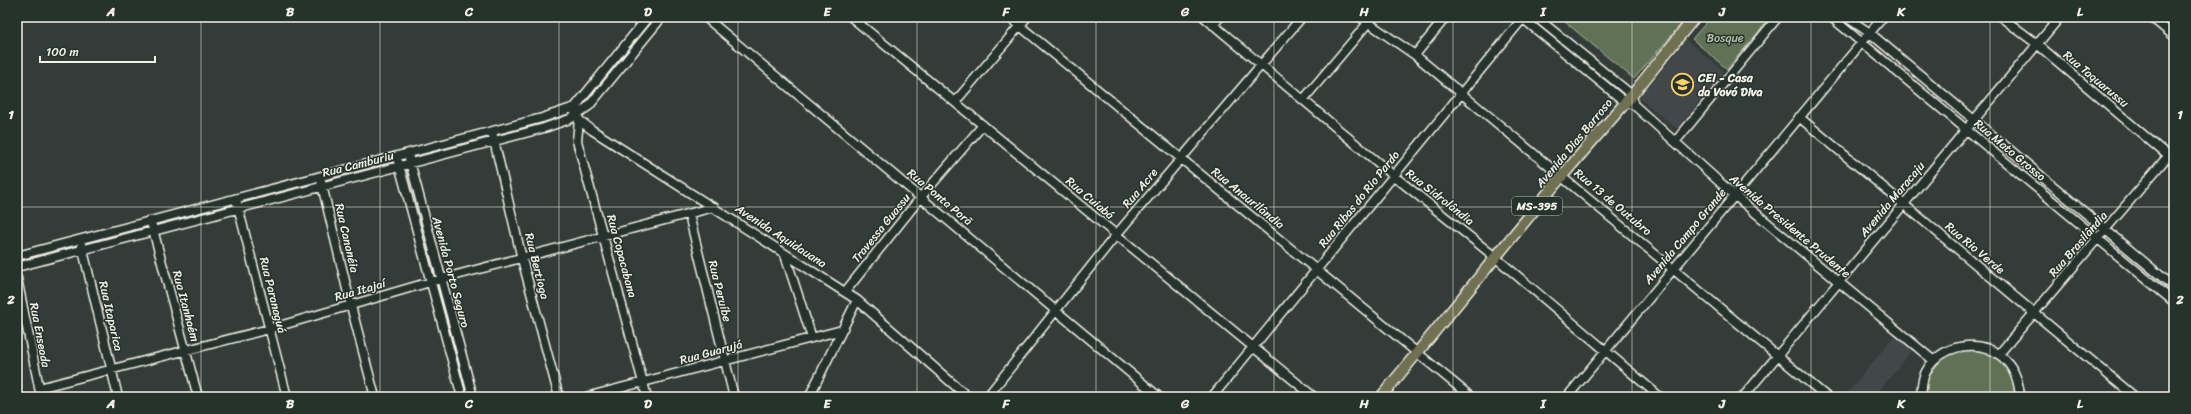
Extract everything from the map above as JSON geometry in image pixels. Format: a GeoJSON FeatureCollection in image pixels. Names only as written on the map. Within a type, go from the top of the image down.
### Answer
{"type":"FeatureCollection","features":[{"type":"Feature","properties":{"kind":"main road","name":"Avenida Dias Barroso"},"geometry":{"type":"LineString","coordinates":[[1381,397],[1562,176],[1630,101],[1695,17]]}},
{"type":"Feature","properties":{"kind":"street"},"geometry":{"type":"LineString","coordinates":[[577,114],[621,50],[648,17]]}},
{"type":"Feature","properties":{"kind":"street","name":"Rua Camburiu"},"geometry":{"type":"LineString","coordinates":[[17,267],[544,128],[577,114],[589,106],[662,17]]}},
{"type":"Feature","properties":{"kind":"street","name":"Rua Ponta Porã"},"geometry":{"type":"LineString","coordinates":[[705,17],[1159,397]]}},
{"type":"Feature","properties":{"kind":"street","name":"Rua Cuiabá"},"geometry":{"type":"LineString","coordinates":[[851,17],[1314,397]]}},
{"type":"Feature","properties":{"kind":"street","name":"Rua Anaurilândia"},"geometry":{"type":"LineString","coordinates":[[1009,17],[1471,397]]}},
{"type":"Feature","properties":{"kind":"street"},"geometry":{"type":"LineString","coordinates":[[955,102],[1027,17]]}},
{"type":"Feature","properties":{"kind":"street"},"geometry":{"type":"LineString","coordinates":[[1213,25],[1220,17]]}},
{"type":"Feature","properties":{"kind":"street","name":"Rua Acre"},"geometry":{"type":"LineString","coordinates":[[987,397],[1116,235],[1260,64],[1302,17]]}},
{"type":"Feature","properties":{"kind":"street","name":"Rua 13 de Outubro"},"geometry":{"type":"LineString","coordinates":[[1360,17],[1370,20],[1415,55],[1778,354],[1827,397]]}},
{"type":"Feature","properties":{"kind":"street"},"geometry":{"type":"LineString","coordinates":[[1415,55],[1446,17]]}},
{"type":"Feature","properties":{"kind":"street","name":"Avenida Presidente Prudente"},"geometry":{"type":"LineString","coordinates":[[1536,17],[1734,195],[1934,361]]}},
{"type":"Feature","properties":{"kind":"street"},"geometry":{"type":"LineString","coordinates":[[1675,142],[1778,17]]}},
{"type":"Feature","properties":{"kind":"street","name":"Rua Mato Grosso"},"geometry":{"type":"LineString","coordinates":[[1831,17],[2171,299]]}},
{"type":"Feature","properties":{"kind":"street","name":"Rua Mato Grosso"},"geometry":{"type":"LineString","coordinates":[[1846,17],[1870,34],[2174,288]]}},
{"type":"Feature","properties":{"kind":"street","name":"Avenida Campo Grande"},"geometry":{"type":"LineString","coordinates":[[1567,397],[1883,17]]}},
{"type":"Feature","properties":{"kind":"street","name":"Rua Taquarussu"},"geometry":{"type":"LineString","coordinates":[[2001,17],[2037,44],[2171,158]]}},
{"type":"Feature","properties":{"kind":"street","name":"Avenida Maracaju"},"geometry":{"type":"LineString","coordinates":[[1743,397],[2060,17]]}},
{"type":"Feature","properties":{"kind":"street"},"geometry":{"type":"LineString","coordinates":[[2151,17],[2174,36]]}},
{"type":"Feature","properties":{"kind":"street","name":"Rua Sidrolândia"},"geometry":{"type":"LineString","coordinates":[[1206,18],[1394,176],[1495,257],[1660,397]]}},
{"type":"Feature","properties":{"kind":"street","name":"Avenida Presidente Prudente"},"geometry":{"type":"LineString","coordinates":[[1522,18],[1630,101]]}},
{"type":"Feature","properties":{"kind":"street","name":"Rua Ribas do Rio Pardo"},"geometry":{"type":"LineString","coordinates":[[1212,397],[1522,18]]}},
{"type":"Feature","properties":{"kind":"street"},"geometry":{"type":"LineString","coordinates":[[1303,100],[1370,20]]}},
{"type":"Feature","properties":{"kind":"street"},"geometry":{"type":"LineString","coordinates":[[621,50],[630,57]]}},
{"type":"Feature","properties":{"kind":"street","name":"Rua Camburiu"},"geometry":{"type":"LineString","coordinates":[[17,256],[492,131],[577,114]]}},
{"type":"Feature","properties":{"kind":"street","name":"Avenida Aquidauana"},"geometry":{"type":"LineString","coordinates":[[577,114],[786,255],[857,300],[968,397]]}},
{"type":"Feature","properties":{"kind":"street","name":"Rua Copacabana"},"geometry":{"type":"LineString","coordinates":[[577,114],[577,141],[648,397]]}},
{"type":"Feature","properties":{"kind":"street","name":"Rua Rio Verde"},"geometry":{"type":"LineString","coordinates":[[1799,117],[2135,397]]}},
{"type":"Feature","properties":{"kind":"street","name":"Travessa Guassu"},"geometry":{"type":"LineString","coordinates":[[845,292],[921,197],[983,125]]}},
{"type":"Feature","properties":{"kind":"street","name":"Rua Bertioga"},"geometry":{"type":"LineString","coordinates":[[492,131],[522,259],[560,397]]}},
{"type":"Feature","properties":{"kind":"street","name":"Rua Brasilândia"},"geometry":{"type":"LineString","coordinates":[[1999,354],[2106,230],[2171,158],[2174,149]]}},
{"type":"Feature","properties":{"kind":"street","name":"Avenida Porto Seguro"},"geometry":{"type":"LineString","coordinates":[[408,153],[440,280],[473,397]]}},
{"type":"Feature","properties":{"kind":"street","name":"Avenida Porto Seguro"},"geometry":{"type":"LineString","coordinates":[[396,156],[462,397]]}},
{"type":"Feature","properties":{"kind":"street","name":"Rua Cananéia"},"geometry":{"type":"LineString","coordinates":[[320,176],[351,306],[375,397]]}},
{"type":"Feature","properties":{"kind":"street","name":"Rua Paranaguá"},"geometry":{"type":"LineString","coordinates":[[236,199],[287,397]]}},
{"type":"Feature","properties":{"kind":"street","name":"Rua Itajaí"},"geometry":{"type":"LineString","coordinates":[[39,388],[269,329],[430,282],[689,215],[714,207]]}},
{"type":"Feature","properties":{"kind":"street","name":"Rua Peruíbe"},"geometry":{"type":"LineString","coordinates":[[689,215],[734,397]]}},
{"type":"Feature","properties":{"kind":"street","name":"Rua Itanhaém"},"geometry":{"type":"LineString","coordinates":[[150,221],[198,397]]}},
{"type":"Feature","properties":{"kind":"street","name":"Rua Itaparica"},"geometry":{"type":"LineString","coordinates":[[81,240],[118,397]]}},
{"type":"Feature","properties":{"kind":"street"},"geometry":{"type":"LineString","coordinates":[[786,255],[812,338]]}},
{"type":"Feature","properties":{"kind":"street","name":"Rua Enseada"},"geometry":{"type":"LineString","coordinates":[[17,278],[40,397]]}},
{"type":"Feature","properties":{"kind":"street"},"geometry":{"type":"LineString","coordinates":[[2171,299],[2174,288]]}},
{"type":"Feature","properties":{"kind":"street"},"geometry":{"type":"LineString","coordinates":[[809,397],[857,300]]}},
{"type":"Feature","properties":{"kind":"street","name":"Rua Guarujá"},"geometry":{"type":"LineString","coordinates":[[586,397],[842,330]]}},
{"type":"Feature","properties":{"kind":"street"},"geometry":{"type":"LineString","coordinates":[[1922,397],[1926,373],[1934,361],[1948,350],[1968,345],[1987,347],[1999,354],[2010,364],[2019,382],[2020,397]]}},
{"type":"Feature","properties":{"kind":"shaded area","name":"CEI - Casa da Vovó Diva"},"geometry":{"type":"Polygon","coordinates":[[[1686,40],[1724,71],[1677,129],[1639,98],[1686,40]]]}},
{"type":"Feature","properties":{"kind":"shaded area"},"geometry":{"type":"Polygon","coordinates":[[[1895,335],[1913,349],[1876,395],[1878,397],[1844,397],[1895,335]]]}},
{"type":"Feature","properties":{"kind":"green space"},"geometry":{"type":"Polygon","coordinates":[[[1559,17],[1687,17],[1634,79],[1559,17]]]}},
{"type":"Feature","properties":{"kind":"green space","name":"Bosque"},"geometry":{"type":"Polygon","coordinates":[[[1711,17],[1771,17],[1727,69],[1692,39],[1711,17]]]}},
{"type":"Feature","properties":{"kind":"green space"},"geometry":{"type":"Polygon","coordinates":[[[1968,349],[1988,354],[2003,362],[2012,377],[2016,397],[1926,397],[1928,378],[1937,364],[1951,355],[1968,349]]]}},
{"type":"Feature","properties":{"kind":"place","name":"CEI - Casa da Vovó Diva"},"geometry":{"type":"Point","coordinates":[1682,85]}}]}
